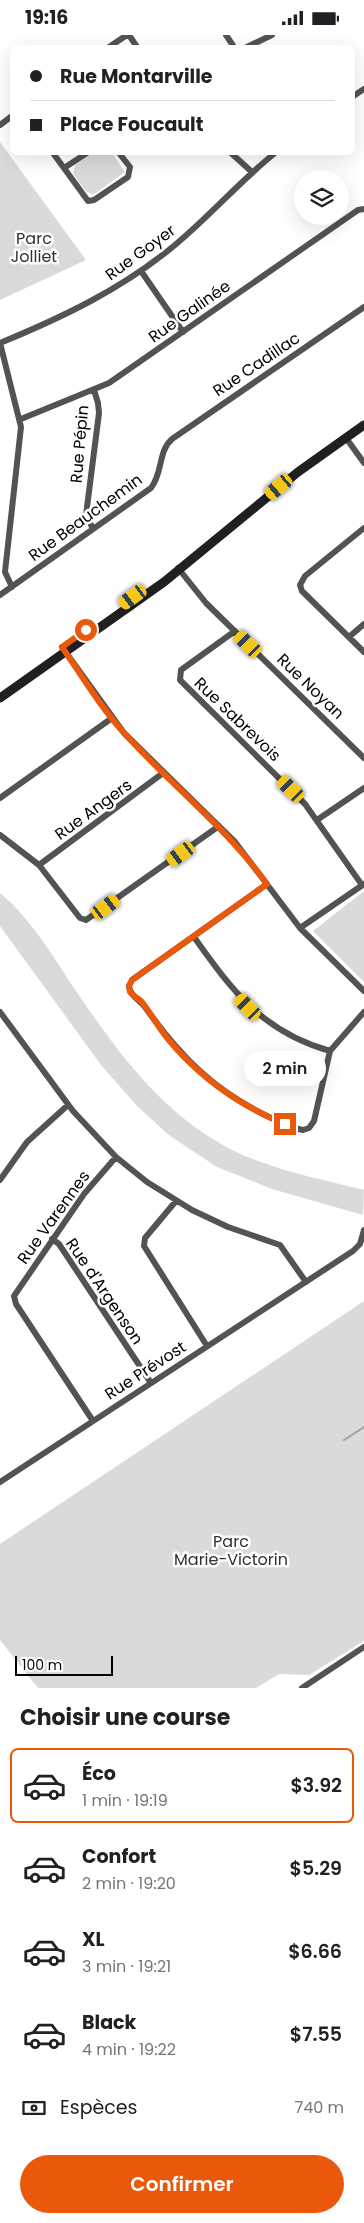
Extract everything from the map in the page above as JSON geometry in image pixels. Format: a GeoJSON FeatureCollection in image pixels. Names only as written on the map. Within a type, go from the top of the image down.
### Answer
{"type":"FeatureCollection","features":[{"type":"Feature","properties":{"kind":"street"},"geometry":{"type":"LineString","coordinates":[[113,45],[128,35]]}},
{"type":"Feature","properties":{"kind":"street"},"geometry":{"type":"LineString","coordinates":[[252,45],[272,35]]}},
{"type":"Feature","properties":{"kind":"street"},"geometry":{"type":"LineString","coordinates":[[55,155],[88,201],[94,200],[128,177],[130,167],[121,155]]}},
{"type":"Feature","properties":{"kind":"street"},"geometry":{"type":"LineString","coordinates":[[64,168],[85,155]]}},
{"type":"Feature","properties":{"kind":"street"},"geometry":{"type":"LineString","coordinates":[[233,155],[252,172]]}},
{"type":"Feature","properties":{"kind":"street","name":"Rue Goyer"},"geometry":{"type":"LineString","coordinates":[[0,343],[66,315],[141,271],[176,245],[252,172],[273,155]]}},
{"type":"Feature","properties":{"kind":"street","name":"Rue Galinée"},"geometry":{"type":"LineString","coordinates":[[20,419],[109,383],[358,210],[364,209]]}},
{"type":"Feature","properties":{"kind":"street"},"geometry":{"type":"LineString","coordinates":[[141,271],[183,332]]}},
{"type":"Feature","properties":{"kind":"street","name":"Rue Cadillac"},"geometry":{"type":"LineString","coordinates":[[166,446],[180,433],[364,307]]}},
{"type":"Feature","properties":{"kind":"street"},"geometry":{"type":"LineString","coordinates":[[0,343],[20,419],[5,568],[6,577],[12,587]]}},
{"type":"Feature","properties":{"kind":"street","name":"Rue Pépin"},"geometry":{"type":"LineString","coordinates":[[93,529],[86,515],[99,409],[94,390]]}},
{"type":"Feature","properties":{"kind":"street"},"geometry":{"type":"LineString","coordinates":[[0,699],[161,577],[178,568],[302,469],[364,425]]}},
{"type":"Feature","properties":{"kind":"street"},"geometry":{"type":"LineString","coordinates":[[346,438],[364,463]]}},
{"type":"Feature","properties":{"kind":"street","name":"Rue Beauchemin"},"geometry":{"type":"LineString","coordinates":[[0,595],[151,488],[160,473],[166,446]]}},
{"type":"Feature","properties":{"kind":"street"},"geometry":{"type":"LineString","coordinates":[[364,528],[300,583],[302,591],[364,652]]}},
{"type":"Feature","properties":{"kind":"street","name":"Rue Noyan"},"geometry":{"type":"LineString","coordinates":[[178,568],[206,603],[364,758]]}},
{"type":"Feature","properties":{"kind":"street"},"geometry":{"type":"LineString","coordinates":[[349,637],[364,624]]}},
{"type":"Feature","properties":{"kind":"street","name":"Rue Sabrevois"},"geometry":{"type":"LineString","coordinates":[[235,631],[183,669],[179,673],[180,680],[291,789],[317,820],[363,885]]}},
{"type":"Feature","properties":{"kind":"street"},"geometry":{"type":"LineString","coordinates":[[0,692],[64,650]]}},
{"type":"Feature","properties":{"kind":"street"},"geometry":{"type":"LineString","coordinates":[[64,650],[112,719],[163,773],[244,851],[300,928],[364,991]]}},
{"type":"Feature","properties":{"kind":"street"},"geometry":{"type":"LineString","coordinates":[[0,798],[112,719]]}},
{"type":"Feature","properties":{"kind":"street","name":"Rue Angers"},"geometry":{"type":"LineString","coordinates":[[39,865],[163,773]]}},
{"type":"Feature","properties":{"kind":"street"},"geometry":{"type":"LineString","coordinates":[[317,820],[364,788]]}},
{"type":"Feature","properties":{"kind":"street"},"geometry":{"type":"LineString","coordinates":[[0,835],[39,865],[80,918],[88,920],[219,826]]}},
{"type":"Feature","properties":{"kind":"street"},"geometry":{"type":"LineString","coordinates":[[267,884],[132,980],[129,989],[132,995],[140,1000],[168,1039],[188,1061],[219,1089],[247,1106],[297,1129],[306,1129],[314,1121],[330,1051],[336,1041],[364,1012]]}},
{"type":"Feature","properties":{"kind":"street"},"geometry":{"type":"LineString","coordinates":[[300,928],[363,885]]}},
{"type":"Feature","properties":{"kind":"street"},"geometry":{"type":"LineString","coordinates":[[194,937],[237,995],[261,1017],[289,1035],[330,1051]]}},
{"type":"Feature","properties":{"kind":"street"},"geometry":{"type":"LineString","coordinates":[[0,1012],[68,1105],[116,1157],[146,1182],[176,1201],[228,1227],[280,1245],[306,1282]]}},
{"type":"Feature","properties":{"kind":"street"},"geometry":{"type":"LineString","coordinates":[[0,1180],[27,1141],[68,1105]]}},
{"type":"Feature","properties":{"kind":"street","name":"Rue Varennes"},"geometry":{"type":"LineString","coordinates":[[93,1421],[15,1300],[17,1290],[52,1239],[87,1190],[116,1157]]}},
{"type":"Feature","properties":{"kind":"street"},"geometry":{"type":"LineString","coordinates":[[176,1201],[145,1238],[144,1246],[208,1346]]}},
{"type":"Feature","properties":{"kind":"street","name":"Rue Prévost"},"geometry":{"type":"LineString","coordinates":[[0,1482],[357,1248],[364,1230]]}},
{"type":"Feature","properties":{"kind":"street","name":"Rue d'Argenson"},"geometry":{"type":"LineString","coordinates":[[52,1239],[59,1244],[150,1383]]}},
{"type":"Feature","properties":{"kind":"street"},"geometry":{"type":"LineString","coordinates":[[302,1688],[364,1647]]}},
{"type":"Feature","properties":{"kind":"green space","name":"Parc Jolliet"},"geometry":{"type":"Polygon","coordinates":[[[0,142],[86,260],[0,300],[0,142]]]}},
{"type":"Feature","properties":{"kind":"green space"},"geometry":{"type":"Polygon","coordinates":[[[90,155],[113,155],[125,172],[93,195],[86,191],[73,174],[75,165],[90,155]]]}},
{"type":"Feature","properties":{"kind":"green space"},"geometry":{"type":"Polygon","coordinates":[[[364,891],[364,982],[313,931],[364,891]]]}},
{"type":"Feature","properties":{"kind":"green space"},"geometry":{"type":"Polygon","coordinates":[[[0,893],[24,917],[46,945],[102,1029],[120,1052],[139,1075],[181,1116],[205,1134],[230,1149],[258,1161],[297,1174],[364,1190],[363,1215],[272,1189],[217,1167],[170,1136],[137,1106],[101,1065],[0,926],[0,893]]]}},
{"type":"Feature","properties":{"kind":"green space","name":"Parc Marie-Victorin"},"geometry":{"type":"Polygon","coordinates":[[[364,1301],[364,1641],[309,1675],[279,1674],[256,1688],[38,1688],[0,1640],[0,1544],[364,1301]]]}},
{"type":"Feature","properties":{"kind":"waterway"},"geometry":{"type":"LineString","coordinates":[[344,1440],[364,1427]]}},
{"type":"Feature","properties":{"kind":"route"},"geometry":{"type":"LineString","coordinates":[[86,630],[62,647],[112,719],[146,756],[244,851],[267,884],[132,980],[129,986],[130,992],[140,1000],[168,1039],[188,1061],[219,1089],[247,1106],[285,1124]]}}]}
